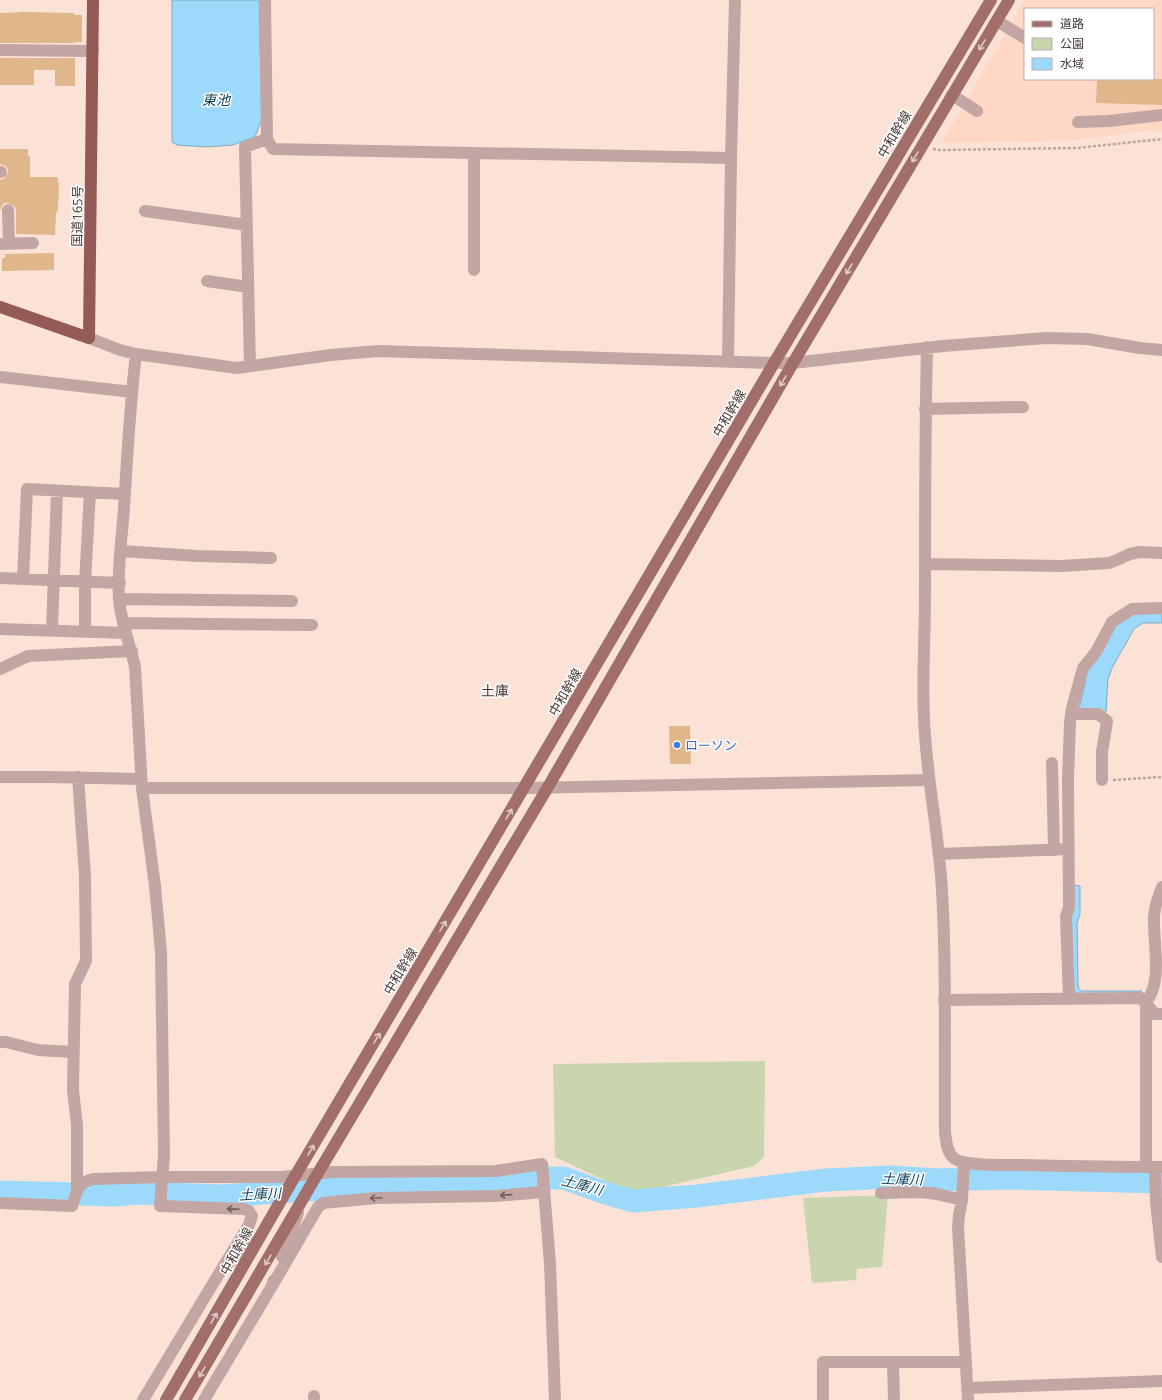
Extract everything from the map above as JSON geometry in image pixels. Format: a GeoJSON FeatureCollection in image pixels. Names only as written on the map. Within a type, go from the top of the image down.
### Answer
{"type":"FeatureCollection","features":[{"type":"Feature","properties":{"kind":"highway","name":"国道165号"},"geometry":{"type":"LineString","coordinates":[[89,338],[93,0]]}},
{"type":"Feature","properties":{"kind":"highway"},"geometry":{"type":"LineString","coordinates":[[0,307],[89,338]]}},
{"type":"Feature","properties":{"kind":"main road","name":"中和幹線"},"geometry":{"type":"LineString","coordinates":[[166,1400],[293,1180],[774,363],[991,0]]}},
{"type":"Feature","properties":{"kind":"main road"},"geometry":{"type":"LineString","coordinates":[[185,1400],[548,787],[793,363],[1009,0]]}},
{"type":"Feature","properties":{"kind":"street"},"geometry":{"type":"LineString","coordinates":[[265,0],[267,139],[273,149],[731,158]]}},
{"type":"Feature","properties":{"kind":"street"},"geometry":{"type":"LineString","coordinates":[[728,362],[735,0]]}},
{"type":"Feature","properties":{"kind":"street"},"geometry":{"type":"LineString","coordinates":[[997,21],[1024,37]]}},
{"type":"Feature","properties":{"kind":"street"},"geometry":{"type":"LineString","coordinates":[[0,50],[93,51]]}},
{"type":"Feature","properties":{"kind":"street"},"geometry":{"type":"LineString","coordinates":[[952,95],[978,111]]}},
{"type":"Feature","properties":{"kind":"street"},"geometry":{"type":"LineString","coordinates":[[1084,121],[1109,121],[1162,115]]}},
{"type":"Feature","properties":{"kind":"street"},"geometry":{"type":"LineString","coordinates":[[250,366],[245,148],[267,139]]}},
{"type":"Feature","properties":{"kind":"street"},"geometry":{"type":"LineString","coordinates":[[474,153],[474,270]]}},
{"type":"Feature","properties":{"kind":"street"},"geometry":{"type":"LineString","coordinates":[[8,210],[4,244],[33,243]]}},
{"type":"Feature","properties":{"kind":"street"},"geometry":{"type":"LineString","coordinates":[[145,211],[246,224]]}},
{"type":"Feature","properties":{"kind":"street"},"geometry":{"type":"LineString","coordinates":[[207,281],[248,287]]}},
{"type":"Feature","properties":{"kind":"street"},"geometry":{"type":"LineString","coordinates":[[89,338],[120,350],[136,354],[237,368],[331,355],[378,351],[793,363],[927,347],[1030,339],[1086,339],[1162,350]]}},
{"type":"Feature","properties":{"kind":"street"},"geometry":{"type":"LineString","coordinates":[[927,347],[925,409],[924,718],[929,780],[939,854],[943,917],[946,1146],[952,1157],[964,1162],[1154,1167]]}},
{"type":"Feature","properties":{"kind":"street"},"geometry":{"type":"LineString","coordinates":[[136,354],[132,392],[119,599],[124,628],[132,651],[135,667],[141,784],[155,886],[161,952],[164,1085],[163,1177],[160,1206],[244,1209],[249,1211],[252,1216],[249,1225],[143,1400]]}},
{"type":"Feature","properties":{"kind":"street"},"geometry":{"type":"LineString","coordinates":[[0,377],[132,392]]}},
{"type":"Feature","properties":{"kind":"street"},"geometry":{"type":"LineString","coordinates":[[925,409],[1023,407]]}},
{"type":"Feature","properties":{"kind":"street"},"geometry":{"type":"LineString","coordinates":[[23,579],[27,489],[125,494]]}},
{"type":"Feature","properties":{"kind":"street"},"geometry":{"type":"LineString","coordinates":[[52,630],[55,581],[57,491]]}},
{"type":"Feature","properties":{"kind":"street"},"geometry":{"type":"LineString","coordinates":[[85,632],[85,582],[90,492]]}},
{"type":"Feature","properties":{"kind":"street"},"geometry":{"type":"LineString","coordinates":[[121,551],[198,556],[271,558]]}},
{"type":"Feature","properties":{"kind":"street"},"geometry":{"type":"LineString","coordinates":[[925,564],[1062,566],[1109,563],[1130,554],[1140,552],[1162,553]]}},
{"type":"Feature","properties":{"kind":"street"},"geometry":{"type":"LineString","coordinates":[[0,578],[120,583]]}},
{"type":"Feature","properties":{"kind":"street"},"geometry":{"type":"LineString","coordinates":[[119,599],[292,601]]}},
{"type":"Feature","properties":{"kind":"street"},"geometry":{"type":"LineString","coordinates":[[1069,999],[1066,917],[1070,907],[1068,779],[1071,714],[1083,668],[1096,652],[1112,622],[1132,609],[1162,608]]}},
{"type":"Feature","properties":{"kind":"street"},"geometry":{"type":"LineString","coordinates":[[0,629],[85,632],[124,628],[312,625]]}},
{"type":"Feature","properties":{"kind":"street"},"geometry":{"type":"LineString","coordinates":[[0,669],[28,656],[132,651]]}},
{"type":"Feature","properties":{"kind":"street"},"geometry":{"type":"LineString","coordinates":[[1071,714],[1098,714],[1107,721],[1102,752],[1102,780]]}},
{"type":"Feature","properties":{"kind":"street"},"geometry":{"type":"LineString","coordinates":[[1052,763],[1054,850]]}},
{"type":"Feature","properties":{"kind":"street"},"geometry":{"type":"LineString","coordinates":[[0,777],[78,778],[141,784],[524,788],[929,780]]}},
{"type":"Feature","properties":{"kind":"street"},"geometry":{"type":"LineString","coordinates":[[0,1203],[72,1206],[77,1190],[77,1124],[73,1090],[75,984],[86,961],[85,876],[78,778]]}},
{"type":"Feature","properties":{"kind":"street"},"geometry":{"type":"LineString","coordinates":[[939,854],[1069,849]]}},
{"type":"Feature","properties":{"kind":"street"},"geometry":{"type":"LineString","coordinates":[[1146,1002],[1151,998],[1156,988],[1158,963],[1154,912],[1162,887]]}},
{"type":"Feature","properties":{"kind":"street"},"geometry":{"type":"LineString","coordinates":[[944,1000],[1141,998],[1155,1014],[1162,1014]]}},
{"type":"Feature","properties":{"kind":"street"},"geometry":{"type":"LineString","coordinates":[[1146,1002],[1156,1202],[1162,1257]]}},
{"type":"Feature","properties":{"kind":"street"},"geometry":{"type":"LineString","coordinates":[[0,1042],[6,1042],[38,1050],[73,1052]]}},
{"type":"Feature","properties":{"kind":"street"},"geometry":{"type":"LineString","coordinates":[[964,1162],[962,1200],[958,1227],[968,1394],[1162,1380]]}},
{"type":"Feature","properties":{"kind":"street"},"geometry":{"type":"LineString","coordinates":[[77,1190],[84,1181],[93,1179],[163,1177],[293,1180],[316,1177],[496,1171],[542,1164],[550,1264],[555,1400]]}},
{"type":"Feature","properties":{"kind":"street"},"geometry":{"type":"LineString","coordinates":[[204,1400],[318,1207],[323,1203],[376,1198],[494,1196],[544,1192]]}},
{"type":"Feature","properties":{"kind":"street"},"geometry":{"type":"LineString","coordinates":[[882,1193],[920,1192],[937,1194],[962,1200]]}},
{"type":"Feature","properties":{"kind":"street"},"geometry":{"type":"LineString","coordinates":[[272,1286],[302,1202]]}},
{"type":"Feature","properties":{"kind":"street"},"geometry":{"type":"LineString","coordinates":[[223,1267],[258,1240]]}},
{"type":"Feature","properties":{"kind":"street"},"geometry":{"type":"LineString","coordinates":[[823,1400],[823,1362],[966,1362]]}},
{"type":"Feature","properties":{"kind":"street"},"geometry":{"type":"LineString","coordinates":[[893,1362],[894,1400]]}},
{"type":"Feature","properties":{"kind":"path"},"geometry":{"type":"LineString","coordinates":[[921,147],[940,150],[1077,148],[1162,139]]}},
{"type":"Feature","properties":{"kind":"path"},"geometry":{"type":"LineString","coordinates":[[1102,780],[1162,777]]}},
{"type":"Feature","properties":{"kind":"shaded area"},"geometry":{"type":"Polygon","coordinates":[[[1025,0],[1162,0],[1162,131],[1145,131],[1071,141],[941,143],[1025,0]]]}},
{"type":"Feature","properties":{"kind":"green space"},"geometry":{"type":"Polygon","coordinates":[[[765,1061],[764,1157],[754,1166],[645,1191],[619,1187],[555,1157],[553,1064],[765,1061]]]}},
{"type":"Feature","properties":{"kind":"green space"},"geometry":{"type":"Polygon","coordinates":[[[888,1195],[882,1267],[857,1269],[856,1280],[812,1283],[803,1198],[888,1195]]]}},
{"type":"Feature","properties":{"kind":"water","name":"東池"},"geometry":{"type":"Polygon","coordinates":[[[172,0],[259,0],[262,119],[255,137],[233,145],[206,147],[177,145],[172,142],[172,0]]]}},
{"type":"Feature","properties":{"kind":"water"},"geometry":{"type":"Polygon","coordinates":[[[1135,613],[1162,613],[1162,623],[1143,623],[1134,629],[1112,668],[1108,679],[1106,712],[1083,712],[1079,709],[1085,683],[1086,669],[1111,629],[1135,613]]]}},
{"type":"Feature","properties":{"kind":"water"},"geometry":{"type":"Polygon","coordinates":[[[1074,885],[1080,886],[1080,914],[1077,923],[1078,987],[1081,991],[1142,991],[1138,994],[1074,994],[1069,918],[1074,885]]]}},
{"type":"Feature","properties":{"kind":"building"},"geometry":{"type":"Polygon","coordinates":[[[0,13],[74,13],[74,15],[82,15],[82,42],[0,43],[0,13]]]}},
{"type":"Feature","properties":{"kind":"building"},"geometry":{"type":"Polygon","coordinates":[[[0,58],[75,58],[75,86],[55,86],[55,70],[34,70],[34,85],[0,85],[0,58]]]}},
{"type":"Feature","properties":{"kind":"building"},"geometry":{"type":"Polygon","coordinates":[[[1162,79],[1162,105],[1096,103],[1097,80],[1162,79]]]}},
{"type":"Feature","properties":{"kind":"building"},"geometry":{"type":"Polygon","coordinates":[[[0,149],[28,149],[28,156],[30,156],[30,177],[58,177],[58,208],[56,213],[55,235],[16,234],[16,210],[14,206],[4,203],[0,211],[0,180],[5,178],[8,169],[0,164],[0,149]]]}},
{"type":"Feature","properties":{"kind":"building"},"geometry":{"type":"Polygon","coordinates":[[[54,253],[54,270],[2,271],[2,258],[5,258],[5,254],[54,253]]]}},
{"type":"Feature","properties":{"kind":"building"},"geometry":{"type":"Polygon","coordinates":[[[669,726],[690,726],[691,764],[670,764],[669,726]]]}},
{"type":"Feature","properties":{"kind":"waterway","name":"土庫川"},"geometry":{"type":"LineString","coordinates":[[0,1192],[116,1195],[136,1193],[222,1196],[350,1187],[564,1178],[605,1193],[633,1201],[697,1196],[826,1180],[892,1177],[937,1180],[1004,1178],[1162,1182]]}},
{"type":"Feature","properties":{"kind":"place","name":"ローソン"},"geometry":{"type":"Point","coordinates":[677,745]}},
{"type":"Feature","properties":{"kind":"district","name":"土庫"},"geometry":{"type":"Point","coordinates":[495,691]}}]}
